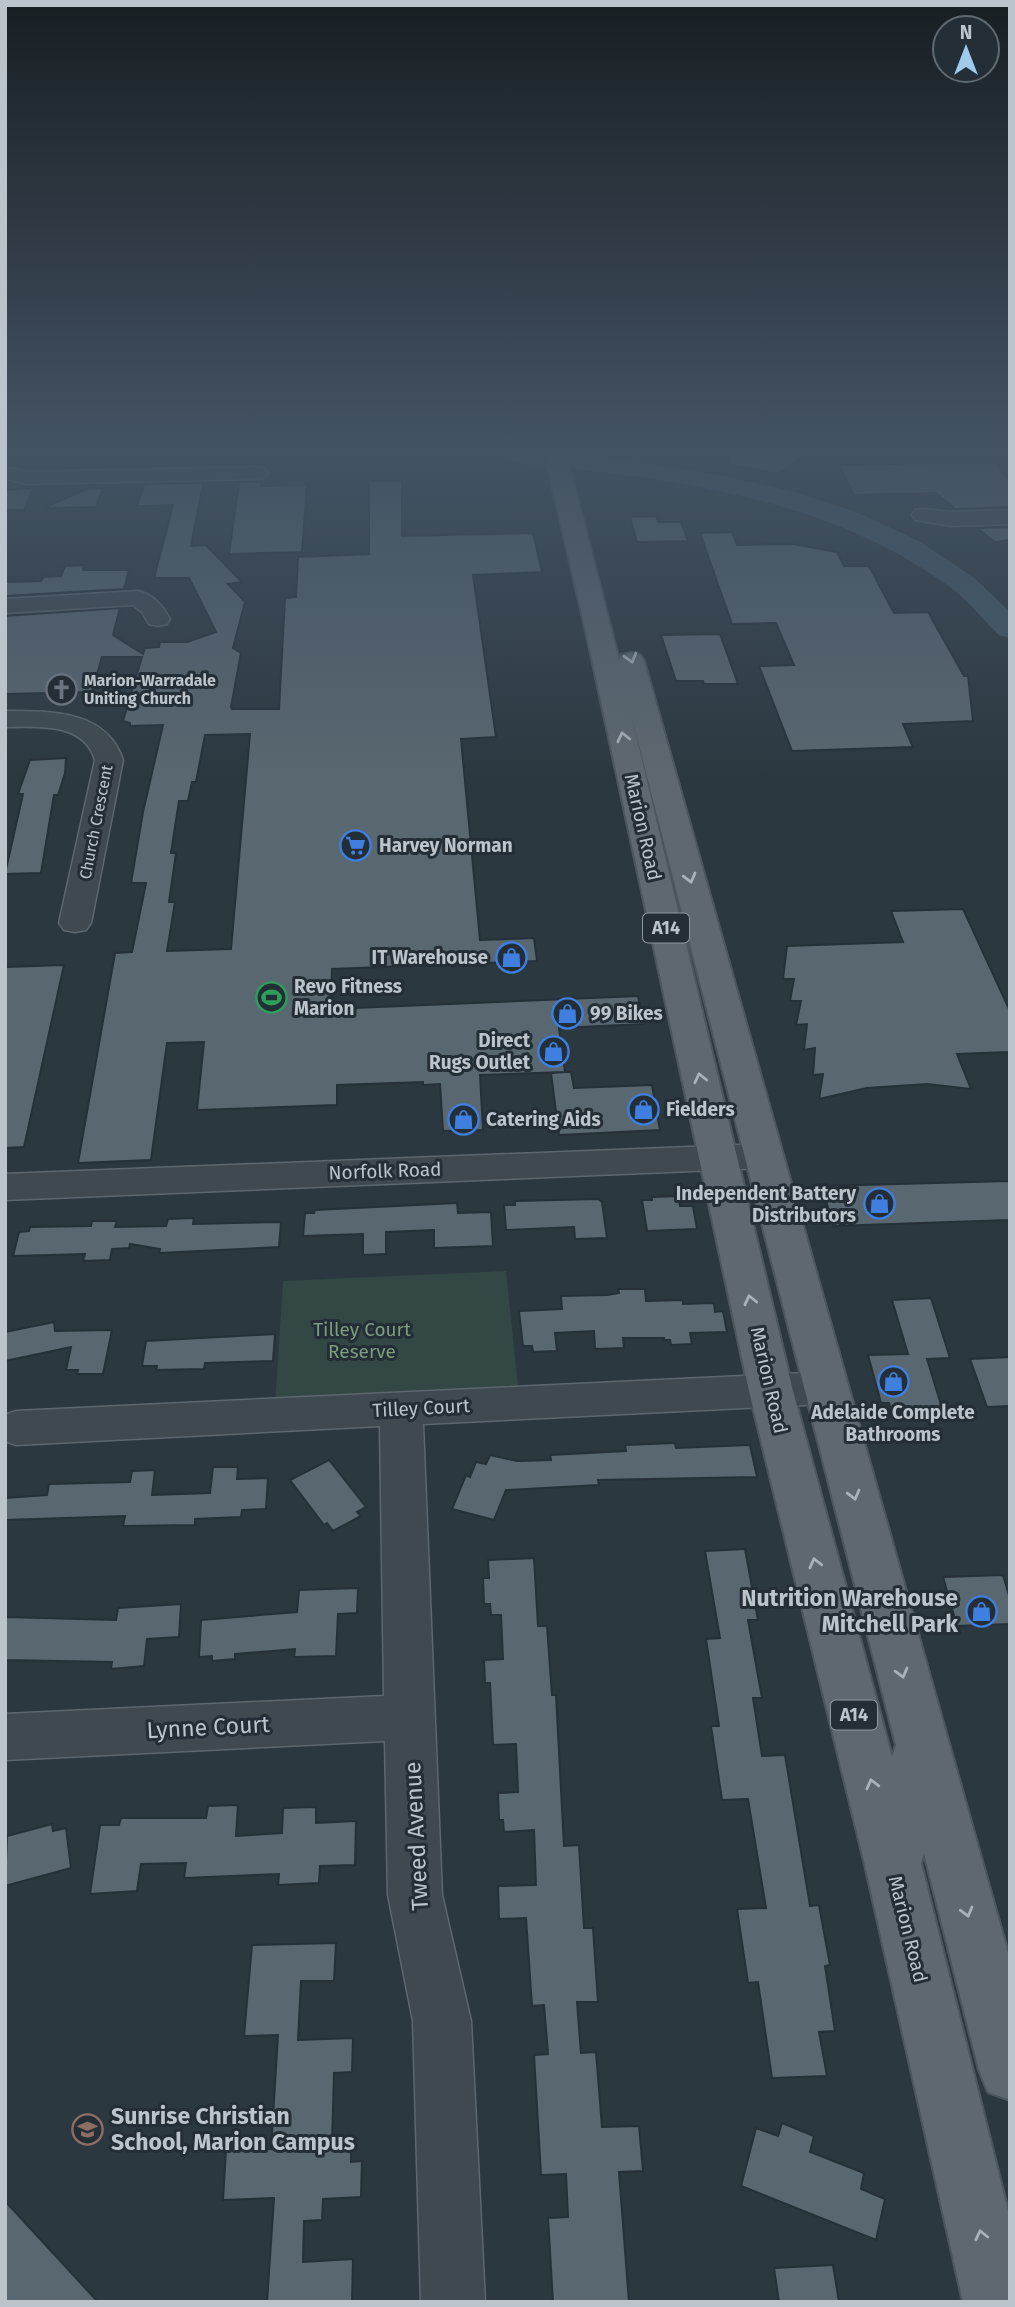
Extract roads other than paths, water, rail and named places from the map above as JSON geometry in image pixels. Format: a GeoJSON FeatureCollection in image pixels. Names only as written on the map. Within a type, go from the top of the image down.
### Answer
{"type":"FeatureCollection","features":[{"type":"Feature","properties":{"kind":"main road","name":"Marion Road"},"geometry":{"type":"LineString","coordinates":[[586,562],[771,1391],[893,1866],[997,2302]]}},
{"type":"Feature","properties":{"kind":"main road","name":"Marion Road"},"geometry":{"type":"LineString","coordinates":[[599,562],[627,645],[1010,2070]]}},
{"type":"Feature","properties":{"kind":"main road"},"geometry":{"type":"LineString","coordinates":[[893,1866],[922,1745]]}},
{"type":"Feature","properties":{"kind":"street"},"geometry":{"type":"LineString","coordinates":[[5,606],[138,598],[152,608],[158,619]]}},
{"type":"Feature","properties":{"kind":"street","name":"Church Crescent"},"geometry":{"type":"LineString","coordinates":[[5,719],[70,724],[96,735],[108,747],[109,760],[75,923]]}},
{"type":"Feature","properties":{"kind":"street","name":"Norfolk Road"},"geometry":{"type":"LineString","coordinates":[[5,1187],[766,1156]]}},
{"type":"Feature","properties":{"kind":"street","name":"Tilley Court"},"geometry":{"type":"LineString","coordinates":[[16,1428],[826,1388]]}},
{"type":"Feature","properties":{"kind":"street","name":"Tweed Avenue"},"geometry":{"type":"LineString","coordinates":[[401,1409],[415,1895],[442,2021],[453,2302]]}},
{"type":"Feature","properties":{"kind":"street","name":"Lynne Court"},"geometry":{"type":"LineString","coordinates":[[5,1737],[411,1717]]}},
{"type":"Feature","properties":{"kind":"waterway"},"geometry":{"type":"LineString","coordinates":[[930,562],[962,583],[1010,629]]}},
{"type":"Feature","properties":{"kind":"place","name":"Marion-Warradale Uniting Church"},"geometry":{"type":"Point","coordinates":[61,689]}},
{"type":"Feature","properties":{"kind":"place","name":"Harvey Norman"},"geometry":{"type":"Point","coordinates":[356,845]}},
{"type":"Feature","properties":{"kind":"place","name":"IT Warehouse"},"geometry":{"type":"Point","coordinates":[511,957]}},
{"type":"Feature","properties":{"kind":"place","name":"Revo Fitness Marion"},"geometry":{"type":"Point","coordinates":[271,997]}},
{"type":"Feature","properties":{"kind":"place","name":"99 Bikes"},"geometry":{"type":"Point","coordinates":[567,1013]}},
{"type":"Feature","properties":{"kind":"place","name":"Direct Rugs Outlet"},"geometry":{"type":"Point","coordinates":[553,1051]}},
{"type":"Feature","properties":{"kind":"place","name":"Fielders"},"geometry":{"type":"Point","coordinates":[643,1109]}},
{"type":"Feature","properties":{"kind":"place","name":"Catering Aids"},"geometry":{"type":"Point","coordinates":[463,1119]}},
{"type":"Feature","properties":{"kind":"place","name":"Independent Battery Distributors"},"geometry":{"type":"Point","coordinates":[879,1204]}},
{"type":"Feature","properties":{"kind":"place","name":"Adelaide Complete Bathrooms"},"geometry":{"type":"Point","coordinates":[893,1381]}},
{"type":"Feature","properties":{"kind":"place","name":"Nutrition Warehouse Mitchell Park"},"geometry":{"type":"Point","coordinates":[981,1611]}},
{"type":"Feature","properties":{"kind":"place","name":"Sunrise Christian School, Marion Campus"},"geometry":{"type":"Point","coordinates":[88,2129]}},
{"type":"Feature","properties":{"kind":"park label","name":"Tilley Court Reserve"},"geometry":{"type":"Point","coordinates":[362,1340]}}]}
